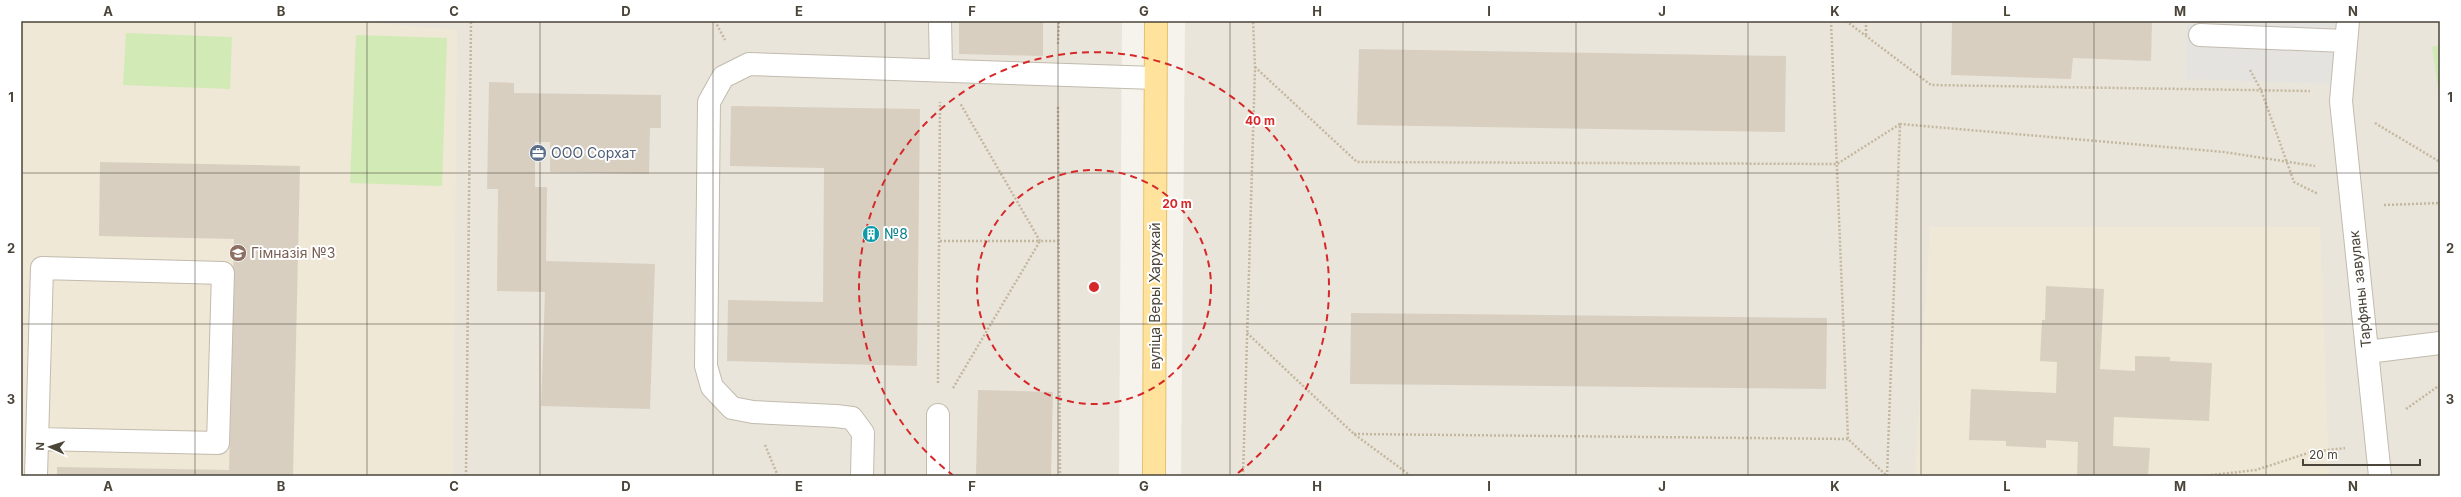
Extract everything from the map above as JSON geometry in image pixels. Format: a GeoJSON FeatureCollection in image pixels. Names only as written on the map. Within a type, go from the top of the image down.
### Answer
{"type":"FeatureCollection","features":[{"type":"Feature","properties":{"kind":"main road","name":"вуліца Веры Харужай"},"geometry":{"type":"LineString","coordinates":[[1154,476],[1156,21]]}},
{"type":"Feature","properties":{"kind":"street"},"geometry":{"type":"LineString","coordinates":[[940,21],[941,69]]}},
{"type":"Feature","properties":{"kind":"street"},"geometry":{"type":"LineString","coordinates":[[2200,35],[2231,36],[2346,31]]}},
{"type":"Feature","properties":{"kind":"street","name":"Тарфяны завулак"},"geometry":{"type":"LineString","coordinates":[[2346,31],[2340,101],[2380,476]]}},
{"type":"Feature","properties":{"kind":"street"},"geometry":{"type":"LineString","coordinates":[[862,476],[863,433],[852,418],[746,411],[732,408],[712,387],[706,366],[709,102],[723,77],[749,64],[941,69],[1156,78]]}},
{"type":"Feature","properties":{"kind":"street"},"geometry":{"type":"LineString","coordinates":[[36,476],[37,439],[42,268],[223,273],[218,443],[37,439]]}},
{"type":"Feature","properties":{"kind":"street"},"geometry":{"type":"LineString","coordinates":[[2367,352],[2440,343]]}},
{"type":"Feature","properties":{"kind":"street"},"geometry":{"type":"LineString","coordinates":[[938,415],[938,476]]}},
{"type":"Feature","properties":{"kind":"path"},"geometry":{"type":"LineString","coordinates":[[466,476],[471,21]]}},
{"type":"Feature","properties":{"kind":"path"},"geometry":{"type":"LineString","coordinates":[[1059,21],[1060,476]]}},
{"type":"Feature","properties":{"kind":"path"},"geometry":{"type":"LineString","coordinates":[[1243,476],[1255,66],[1253,21]]}},
{"type":"Feature","properties":{"kind":"path"},"geometry":{"type":"LineString","coordinates":[[1832,21],[1848,439]]}},
{"type":"Feature","properties":{"kind":"path"},"geometry":{"type":"LineString","coordinates":[[1846,21],[1931,85],[2310,91]]}},
{"type":"Feature","properties":{"kind":"path"},"geometry":{"type":"LineString","coordinates":[[1866,21],[1866,36]]}},
{"type":"Feature","properties":{"kind":"path"},"geometry":{"type":"LineString","coordinates":[[2231,36],[2261,90],[2294,182],[2322,196]]}},
{"type":"Feature","properties":{"kind":"path"},"geometry":{"type":"LineString","coordinates":[[1255,66],[1357,162],[1837,164],[1900,124],[2224,152],[2319,167]]}},
{"type":"Feature","properties":{"kind":"path"},"geometry":{"type":"LineString","coordinates":[[938,415],[941,69]]}},
{"type":"Feature","properties":{"kind":"path"},"geometry":{"type":"LineString","coordinates":[[941,69],[1040,241]]}},
{"type":"Feature","properties":{"kind":"path"},"geometry":{"type":"LineString","coordinates":[[1887,476],[1900,124]]}},
{"type":"Feature","properties":{"kind":"path"},"geometry":{"type":"LineString","coordinates":[[940,241],[1059,241]]}},
{"type":"Feature","properties":{"kind":"path"},"geometry":{"type":"LineString","coordinates":[[938,415],[1040,241]]}},
{"type":"Feature","properties":{"kind":"path"},"geometry":{"type":"LineString","coordinates":[[1247,333],[1354,434],[1410,476]]}},
{"type":"Feature","properties":{"kind":"path"},"geometry":{"type":"LineString","coordinates":[[2203,476],[2256,470],[2311,452],[2377,445],[2397,414],[2440,385]]}},
{"type":"Feature","properties":{"kind":"path"},"geometry":{"type":"LineString","coordinates":[[1354,434],[1848,439],[1887,476]]}},
{"type":"Feature","properties":{"kind":"shaded area"},"geometry":{"type":"Polygon","coordinates":[[[21,21],[1122,21],[1119,476],[21,476],[21,21]]]}},
{"type":"Feature","properties":{"kind":"shaded area","name":"Гімназія №3"},"geometry":{"type":"Polygon","coordinates":[[[21,21],[353,21],[457,30],[453,476],[21,476],[21,21]]]}},
{"type":"Feature","properties":{"kind":"shaded area"},"geometry":{"type":"Polygon","coordinates":[[[1185,21],[2440,21],[2440,476],[1181,476],[1185,21]]]}},
{"type":"Feature","properties":{"kind":"shaded area"},"geometry":{"type":"Polygon","coordinates":[[[2187,21],[2334,21],[2332,84],[2185,79],[2187,21]]]}},
{"type":"Feature","properties":{"kind":"shaded area"},"geometry":{"type":"Polygon","coordinates":[[[1930,227],[2320,227],[2329,476],[1915,476],[1930,227]]]}},
{"type":"Feature","properties":{"kind":"green space"},"geometry":{"type":"Polygon","coordinates":[[[126,33],[232,37],[230,89],[123,85],[126,33]]]}},
{"type":"Feature","properties":{"kind":"green space"},"geometry":{"type":"Polygon","coordinates":[[[356,35],[447,38],[442,186],[350,183],[356,35]]]}},
{"type":"Feature","properties":{"kind":"green space"},"geometry":{"type":"Polygon","coordinates":[[[2440,45],[2440,102],[2432,47],[2440,45]]]}},
{"type":"Feature","properties":{"kind":"building"},"geometry":{"type":"Polygon","coordinates":[[[959,21],[1043,21],[1043,56],[959,54],[959,21]]]}},
{"type":"Feature","properties":{"kind":"building"},"geometry":{"type":"Polygon","coordinates":[[[1952,21],[2152,21],[2151,61],[2073,58],[2071,79],[1951,75],[1952,21]]]}},
{"type":"Feature","properties":{"kind":"building"},"geometry":{"type":"Polygon","coordinates":[[[1359,49],[1786,56],[1785,132],[1357,125],[1359,49]]]}},
{"type":"Feature","properties":{"kind":"building"},"geometry":{"type":"Polygon","coordinates":[[[489,82],[514,83],[514,93],[661,95],[661,128],[650,128],[649,174],[550,172],[550,142],[535,142],[535,187],[547,187],[546,261],[655,264],[650,409],[541,406],[545,292],[497,291],[498,189],[487,189],[489,82]]]}},
{"type":"Feature","properties":{"kind":"building","name":"№8"},"geometry":{"type":"Polygon","coordinates":[[[731,106],[920,109],[917,366],[727,361],[728,300],[823,302],[824,168],[730,166],[731,106]]]}},
{"type":"Feature","properties":{"kind":"building"},"geometry":{"type":"Polygon","coordinates":[[[100,162],[300,166],[293,476],[57,476],[57,467],[229,470],[234,239],[99,236],[100,162]]]}},
{"type":"Feature","properties":{"kind":"building"},"geometry":{"type":"Polygon","coordinates":[[[2046,286],[2104,289],[2100,369],[2135,371],[2135,356],[2170,357],[2170,361],[2212,363],[2209,421],[2114,417],[2113,446],[2150,448],[2148,476],[2077,476],[2078,442],[2046,440],[2046,448],[2006,446],[2006,441],[1969,440],[1971,389],[2056,393],[2057,362],[2040,361],[2042,320],[2045,320],[2046,286]]]}},
{"type":"Feature","properties":{"kind":"building"},"geometry":{"type":"Polygon","coordinates":[[[1351,313],[1827,318],[1826,389],[1350,384],[1351,313]]]}},
{"type":"Feature","properties":{"kind":"building"},"geometry":{"type":"Polygon","coordinates":[[[978,390],[1053,392],[1051,476],[976,476],[978,390]]]}},
{"type":"Feature","properties":{"kind":"place","name":"ООО Сорхат"},"geometry":{"type":"Point","coordinates":[538,153]}},
{"type":"Feature","properties":{"kind":"place","name":"№8"},"geometry":{"type":"Point","coordinates":[871,234]}},
{"type":"Feature","properties":{"kind":"place","name":"Гімназія №3"},"geometry":{"type":"Point","coordinates":[238,253]}}]}
